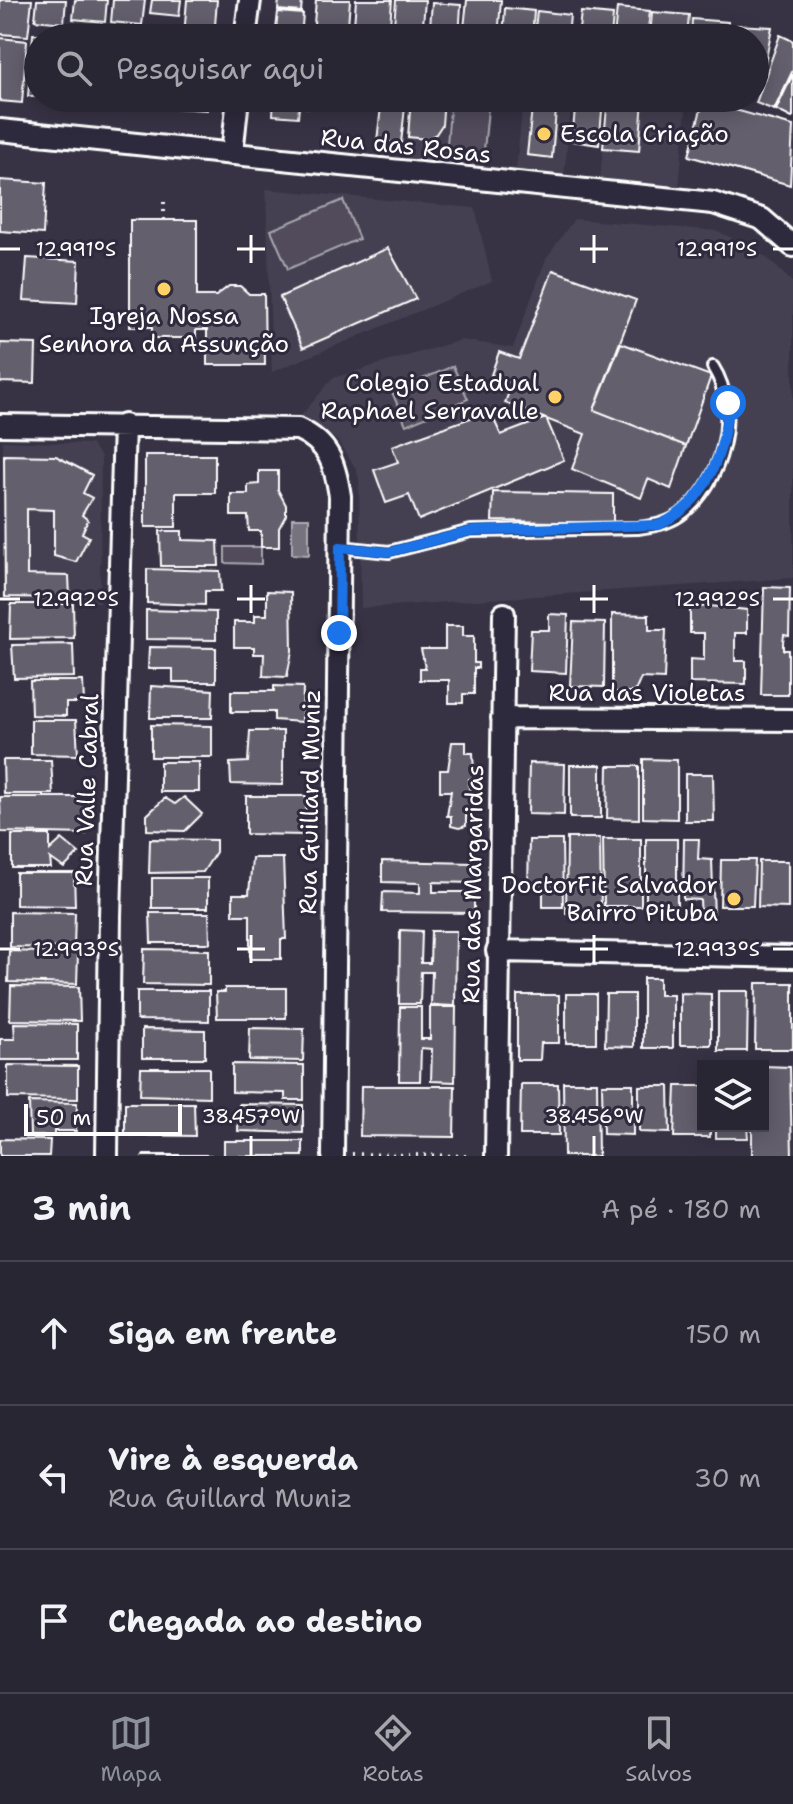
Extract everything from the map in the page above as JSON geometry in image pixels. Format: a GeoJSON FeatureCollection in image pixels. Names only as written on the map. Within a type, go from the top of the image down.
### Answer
{"type":"FeatureCollection","features":[{"type":"Feature","properties":{"kind":"street"},"geometry":{"type":"LineString","coordinates":[[247,24],[250,0]]}},
{"type":"Feature","properties":{"kind":"street"},"geometry":{"type":"LineString","coordinates":[[232,154],[236,112]]}},
{"type":"Feature","properties":{"kind":"street","name":"Rua das Rosas"},"geometry":{"type":"LineString","coordinates":[[0,130],[713,203],[762,219],[793,246]]}},
{"type":"Feature","properties":{"kind":"street","name":"Rua Guillard Muniz"},"geometry":{"type":"LineString","coordinates":[[0,425],[298,429],[314,436],[328,450],[336,468],[340,496],[333,1155]]}},
{"type":"Feature","properties":{"kind":"street","name":"Rua Valle Cabral"},"geometry":{"type":"LineString","coordinates":[[107,1156],[110,916],[124,425]]}},
{"type":"Feature","properties":{"kind":"street","name":"Rua das Margaridas"},"geometry":{"type":"LineString","coordinates":[[496,1156],[504,614]]}},
{"type":"Feature","properties":{"kind":"street","name":"Rua das Violetas"},"geometry":{"type":"LineString","coordinates":[[502,718],[793,720]]}},
{"type":"Feature","properties":{"kind":"street"},"geometry":{"type":"LineString","coordinates":[[497,951],[793,957]]}},
{"type":"Feature","properties":{"kind":"lane"},"geometry":{"type":"LineString","coordinates":[[340,547],[389,552],[471,531],[638,528],[659,525],[679,516],[705,486],[722,447],[728,403],[723,383],[713,367]]}},
{"type":"Feature","properties":{"kind":"path"},"geometry":{"type":"LineString","coordinates":[[164,198],[164,220]]}},
{"type":"Feature","properties":{"kind":"path"},"geometry":{"type":"LineString","coordinates":[[333,1155],[466,1156]]}},
{"type":"Feature","properties":{"kind":"shaded area"},"geometry":{"type":"Polygon","coordinates":[[[409,112],[490,112],[484,169],[404,162],[409,112]]]}},
{"type":"Feature","properties":{"kind":"shaded area"},"geometry":{"type":"Polygon","coordinates":[[[450,112],[488,112],[483,160],[446,156],[450,112]]]}},
{"type":"Feature","properties":{"kind":"shaded area","name":"Escola Criação"},"geometry":{"type":"Polygon","coordinates":[[[522,112],[571,112],[564,176],[516,171],[522,112]]]}},
{"type":"Feature","properties":{"kind":"shaded area"},"geometry":{"type":"Polygon","coordinates":[[[607,112],[686,112],[679,187],[600,180],[607,112]]]}},
{"type":"Feature","properties":{"kind":"shaded area"},"geometry":{"type":"Polygon","coordinates":[[[266,189],[475,208],[492,281],[272,372],[266,189]]]}},
{"type":"Feature","properties":{"kind":"shaded area"},"geometry":{"type":"Polygon","coordinates":[[[343,200],[359,239],[288,269],[271,230],[343,200]]]}},
{"type":"Feature","properties":{"kind":"shaded area","name":"Colegio Estadual Raphael Serravalle"},"geometry":{"type":"Polygon","coordinates":[[[574,219],[718,231],[766,257],[793,283],[793,578],[361,608],[359,478],[337,440],[300,417],[333,378],[461,340],[513,348],[546,259],[574,219]]]}},
{"type":"Feature","properties":{"kind":"shaded area"},"geometry":{"type":"Polygon","coordinates":[[[453,366],[468,399],[406,425],[392,392],[453,366]]]}},
{"type":"Feature","properties":{"kind":"shaded area"},"geometry":{"type":"Polygon","coordinates":[[[3,441],[91,444],[101,457],[100,602],[3,601],[3,441]]]}},
{"type":"Feature","properties":{"kind":"shaded area"},"geometry":{"type":"Polygon","coordinates":[[[292,518],[309,518],[309,555],[292,554],[292,518]]]}},
{"type":"Feature","properties":{"kind":"shaded area"},"geometry":{"type":"Polygon","coordinates":[[[225,547],[261,547],[261,564],[225,563],[225,547]]]}},
{"type":"Feature","properties":{"kind":"building"},"geometry":{"type":"Polygon","coordinates":[[[0,0],[32,0],[29,24],[24,24],[24,36],[0,34],[0,0]]]}},
{"type":"Feature","properties":{"kind":"building"},"geometry":{"type":"Polygon","coordinates":[[[37,0],[66,0],[64,23],[35,20],[37,0]]]}},
{"type":"Feature","properties":{"kind":"building"},"geometry":{"type":"Polygon","coordinates":[[[75,0],[107,0],[105,22],[73,19],[75,0]]]}},
{"type":"Feature","properties":{"kind":"building"},"geometry":{"type":"Polygon","coordinates":[[[113,0],[145,0],[142,24],[111,22],[113,0]]]}},
{"type":"Feature","properties":{"kind":"building"},"geometry":{"type":"Polygon","coordinates":[[[152,0],[181,0],[179,16],[150,13],[152,0]]]}},
{"type":"Feature","properties":{"kind":"building"},"geometry":{"type":"Polygon","coordinates":[[[187,0],[217,0],[215,24],[185,24],[187,0]]]}},
{"type":"Feature","properties":{"kind":"building"},"geometry":{"type":"Polygon","coordinates":[[[279,0],[302,0],[301,12],[278,10],[279,0]]]}},
{"type":"Feature","properties":{"kind":"building"},"geometry":{"type":"Polygon","coordinates":[[[316,0],[350,0],[348,24],[314,24],[316,0]]]}},
{"type":"Feature","properties":{"kind":"building"},"geometry":{"type":"Polygon","coordinates":[[[356,0],[392,0],[390,24],[354,24],[356,0]]]}},
{"type":"Feature","properties":{"kind":"building"},"geometry":{"type":"Polygon","coordinates":[[[396,0],[425,0],[423,24],[394,24],[396,0]]]}},
{"type":"Feature","properties":{"kind":"building"},"geometry":{"type":"Polygon","coordinates":[[[467,0],[501,0],[499,24],[464,24],[467,0]]]}},
{"type":"Feature","properties":{"kind":"building"},"geometry":{"type":"Polygon","coordinates":[[[432,3],[461,5],[460,24],[430,24],[432,3]]]}},
{"type":"Feature","properties":{"kind":"building"},"geometry":{"type":"Polygon","coordinates":[[[505,8],[534,11],[533,24],[504,24],[505,8]]]}},
{"type":"Feature","properties":{"kind":"building"},"geometry":{"type":"Polygon","coordinates":[[[617,8],[650,11],[649,24],[615,24],[617,8]]]}},
{"type":"Feature","properties":{"kind":"building"},"geometry":{"type":"Polygon","coordinates":[[[537,11],[570,15],[569,24],[536,24],[537,11]]]}},
{"type":"Feature","properties":{"kind":"building"},"geometry":{"type":"Polygon","coordinates":[[[278,12],[303,14],[302,24],[277,24],[278,12]]]}},
{"type":"Feature","properties":{"kind":"building"},"geometry":{"type":"Polygon","coordinates":[[[581,12],[613,15],[612,24],[580,24],[581,12]]]}},
{"type":"Feature","properties":{"kind":"building"},"geometry":{"type":"Polygon","coordinates":[[[652,12],[689,15],[688,24],[651,24],[652,12]]]}},
{"type":"Feature","properties":{"kind":"building"},"geometry":{"type":"Polygon","coordinates":[[[692,19],[728,22],[728,24],[692,24],[692,19]]]}},
{"type":"Feature","properties":{"kind":"building"},"geometry":{"type":"Polygon","coordinates":[[[780,35],[793,41],[793,70],[774,110],[769,108],[769,66],[780,35]]]}},
{"type":"Feature","properties":{"kind":"building"},"geometry":{"type":"Polygon","coordinates":[[[0,38],[24,41],[22,103],[0,101],[0,38]]]}},
{"type":"Feature","properties":{"kind":"building"},"geometry":{"type":"Polygon","coordinates":[[[793,74],[793,117],[792,118],[776,110],[793,74]]]}},
{"type":"Feature","properties":{"kind":"building"},"geometry":{"type":"Polygon","coordinates":[[[273,112],[299,112],[298,117],[273,115],[273,112]]]}},
{"type":"Feature","properties":{"kind":"building"},"geometry":{"type":"Polygon","coordinates":[[[380,112],[404,112],[401,143],[377,141],[380,112]]]}},
{"type":"Feature","properties":{"kind":"building"},"geometry":{"type":"Polygon","coordinates":[[[410,112],[443,112],[442,125],[436,134],[427,139],[408,137],[410,112]]]}},
{"type":"Feature","properties":{"kind":"building"},"geometry":{"type":"Polygon","coordinates":[[[532,112],[556,112],[552,158],[527,155],[532,112]]]}},
{"type":"Feature","properties":{"kind":"building"},"geometry":{"type":"Polygon","coordinates":[[[575,112],[602,112],[599,145],[572,141],[575,112]]]}},
{"type":"Feature","properties":{"kind":"building"},"geometry":{"type":"Polygon","coordinates":[[[607,112],[642,112],[639,151],[603,148],[607,112]]]}},
{"type":"Feature","properties":{"kind":"building"},"geometry":{"type":"Polygon","coordinates":[[[700,112],[743,112],[793,126],[790,185],[689,156],[700,112]]]}},
{"type":"Feature","properties":{"kind":"building"},"geometry":{"type":"Polygon","coordinates":[[[0,180],[46,183],[43,234],[0,231],[0,180]]]}},
{"type":"Feature","properties":{"kind":"building","name":"Igreja Nossa Senhora da Assunção"},"geometry":{"type":"Polygon","coordinates":[[[130,220],[197,220],[197,296],[216,296],[229,286],[240,286],[249,294],[264,294],[265,365],[207,365],[207,330],[196,330],[196,338],[152,338],[152,327],[130,327],[130,220]]]}},
{"type":"Feature","properties":{"kind":"building"},"geometry":{"type":"Polygon","coordinates":[[[388,248],[416,299],[303,348],[280,297],[388,248]]]}},
{"type":"Feature","properties":{"kind":"building"},"geometry":{"type":"Polygon","coordinates":[[[27,258],[79,261],[77,303],[24,300],[27,258]]]}},
{"type":"Feature","properties":{"kind":"building"},"geometry":{"type":"Polygon","coordinates":[[[553,270],[636,300],[594,410],[686,446],[671,489],[648,479],[641,498],[572,469],[585,434],[505,403],[512,383],[491,375],[499,352],[519,359],[553,270]]]}},
{"type":"Feature","properties":{"kind":"building"},"geometry":{"type":"Polygon","coordinates":[[[0,343],[36,344],[35,383],[0,382],[0,343]]]}},
{"type":"Feature","properties":{"kind":"building"},"geometry":{"type":"Polygon","coordinates":[[[621,343],[711,376],[686,446],[594,410],[621,343]]]}},
{"type":"Feature","properties":{"kind":"building"},"geometry":{"type":"Polygon","coordinates":[[[490,411],[501,435],[546,418],[564,460],[419,520],[409,495],[386,503],[374,470],[398,462],[392,446],[490,411]]]}},
{"type":"Feature","properties":{"kind":"building"},"geometry":{"type":"Polygon","coordinates":[[[4,455],[56,456],[92,475],[83,493],[92,498],[82,515],[88,520],[82,533],[89,537],[76,562],[54,556],[54,510],[27,509],[27,575],[69,576],[70,598],[5,597],[4,455]]]}},
{"type":"Feature","properties":{"kind":"building"},"geometry":{"type":"Polygon","coordinates":[[[145,455],[215,455],[215,493],[176,493],[176,527],[145,527],[145,455]]]}},
{"type":"Feature","properties":{"kind":"building"},"geometry":{"type":"Polygon","coordinates":[[[259,471],[278,471],[278,490],[286,505],[286,515],[279,528],[279,547],[261,547],[261,531],[249,531],[248,516],[231,516],[231,494],[248,494],[248,485],[259,484],[259,471]]]}},
{"type":"Feature","properties":{"kind":"building"},"geometry":{"type":"Polygon","coordinates":[[[493,492],[613,494],[613,523],[492,521],[493,492]]]}},
{"type":"Feature","properties":{"kind":"building"},"geometry":{"type":"Polygon","coordinates":[[[160,531],[182,531],[182,540],[218,541],[219,566],[161,566],[160,531]]]}},
{"type":"Feature","properties":{"kind":"building"},"geometry":{"type":"Polygon","coordinates":[[[147,569],[220,571],[221,591],[205,591],[205,605],[147,603],[147,569]]]}},
{"type":"Feature","properties":{"kind":"building"},"geometry":{"type":"Polygon","coordinates":[[[764,587],[790,588],[789,636],[784,635],[783,643],[783,650],[788,650],[788,695],[761,695],[764,587]]]}},
{"type":"Feature","properties":{"kind":"building"},"geometry":{"type":"Polygon","coordinates":[[[267,591],[291,592],[292,651],[287,677],[263,676],[264,654],[254,654],[254,647],[234,647],[234,622],[255,622],[255,615],[267,615],[267,591]]]}},
{"type":"Feature","properties":{"kind":"building"},"geometry":{"type":"Polygon","coordinates":[[[11,604],[73,604],[74,638],[10,639],[11,604]]]}},
{"type":"Feature","properties":{"kind":"building"},"geometry":{"type":"Polygon","coordinates":[[[709,606],[747,610],[747,633],[735,633],[735,661],[746,661],[746,684],[690,683],[690,659],[704,660],[704,633],[690,633],[690,608],[709,606]]]}},
{"type":"Feature","properties":{"kind":"building"},"geometry":{"type":"Polygon","coordinates":[[[146,610],[216,612],[216,640],[146,639],[146,610]]]}},
{"type":"Feature","properties":{"kind":"building"},"geometry":{"type":"Polygon","coordinates":[[[549,614],[568,615],[566,673],[529,671],[531,630],[549,630],[549,614]]]}},
{"type":"Feature","properties":{"kind":"building"},"geometry":{"type":"Polygon","coordinates":[[[612,614],[649,615],[649,630],[666,630],[664,679],[641,678],[635,692],[612,692],[612,614]]]}},
{"type":"Feature","properties":{"kind":"building"},"geometry":{"type":"Polygon","coordinates":[[[573,622],[605,623],[604,687],[570,686],[573,622]]]}},
{"type":"Feature","properties":{"kind":"building"},"geometry":{"type":"Polygon","coordinates":[[[445,626],[463,626],[463,636],[474,636],[474,663],[478,663],[478,668],[474,668],[474,694],[463,694],[463,703],[449,703],[449,680],[420,680],[420,668],[425,668],[421,649],[445,649],[445,626]]]}},
{"type":"Feature","properties":{"kind":"building"},"geometry":{"type":"Polygon","coordinates":[[[73,644],[74,677],[14,678],[12,645],[73,644]]]}},
{"type":"Feature","properties":{"kind":"building"},"geometry":{"type":"Polygon","coordinates":[[[149,647],[216,648],[216,682],[173,682],[173,669],[148,669],[149,647]]]}},
{"type":"Feature","properties":{"kind":"building"},"geometry":{"type":"Polygon","coordinates":[[[30,681],[83,681],[84,703],[66,703],[66,716],[31,715],[30,681]]]}},
{"type":"Feature","properties":{"kind":"building"},"geometry":{"type":"Polygon","coordinates":[[[151,686],[213,690],[212,718],[150,718],[151,686]]]}},
{"type":"Feature","properties":{"kind":"building"},"geometry":{"type":"Polygon","coordinates":[[[274,686],[303,687],[302,722],[274,720],[274,712],[231,712],[231,691],[274,691],[274,686]]]}},
{"type":"Feature","properties":{"kind":"building"},"geometry":{"type":"Polygon","coordinates":[[[31,720],[76,720],[78,755],[31,754],[31,720]]]}},
{"type":"Feature","properties":{"kind":"building"},"geometry":{"type":"Polygon","coordinates":[[[151,725],[212,726],[212,757],[151,757],[151,725]]]}},
{"type":"Feature","properties":{"kind":"building"},"geometry":{"type":"Polygon","coordinates":[[[250,731],[283,731],[283,785],[231,784],[230,763],[248,762],[250,731]]]}},
{"type":"Feature","properties":{"kind":"building"},"geometry":{"type":"Polygon","coordinates":[[[452,742],[466,742],[466,753],[473,753],[474,779],[469,779],[469,790],[474,790],[472,816],[466,816],[466,826],[459,828],[451,826],[451,816],[447,816],[451,791],[440,791],[440,770],[448,770],[452,742]]]}},
{"type":"Feature","properties":{"kind":"building"},"geometry":{"type":"Polygon","coordinates":[[[643,759],[677,760],[677,819],[643,818],[643,759]]]}},
{"type":"Feature","properties":{"kind":"building"},"geometry":{"type":"Polygon","coordinates":[[[3,760],[51,760],[53,794],[4,794],[3,760]]]}},
{"type":"Feature","properties":{"kind":"building"},"geometry":{"type":"Polygon","coordinates":[[[160,762],[199,762],[199,792],[160,792],[160,762]]]}},
{"type":"Feature","properties":{"kind":"building"},"geometry":{"type":"Polygon","coordinates":[[[529,763],[565,764],[564,815],[528,814],[529,763]]]}},
{"type":"Feature","properties":{"kind":"building"},"geometry":{"type":"Polygon","coordinates":[[[570,765],[601,765],[601,818],[570,818],[570,765]]]}},
{"type":"Feature","properties":{"kind":"building"},"geometry":{"type":"Polygon","coordinates":[[[608,766],[639,766],[639,819],[607,818],[608,766]]]}},
{"type":"Feature","properties":{"kind":"building"},"geometry":{"type":"Polygon","coordinates":[[[685,774],[713,774],[714,821],[685,821],[685,774]]]}},
{"type":"Feature","properties":{"kind":"building"},"geometry":{"type":"Polygon","coordinates":[[[246,796],[306,796],[306,835],[246,834],[246,796]]]}},
{"type":"Feature","properties":{"kind":"building"},"geometry":{"type":"Polygon","coordinates":[[[0,797],[86,797],[86,834],[1,832],[0,797]]]}},
{"type":"Feature","properties":{"kind":"building"},"geometry":{"type":"Polygon","coordinates":[[[184,797],[202,814],[185,831],[147,830],[147,815],[165,798],[175,804],[184,797]]]}},
{"type":"Feature","properties":{"kind":"building"},"geometry":{"type":"Polygon","coordinates":[[[12,835],[50,835],[50,850],[62,839],[79,853],[64,868],[50,858],[51,868],[12,868],[12,835]]]}},
{"type":"Feature","properties":{"kind":"building"},"geometry":{"type":"Polygon","coordinates":[[[567,838],[600,838],[601,916],[566,914],[567,838]]]}},
{"type":"Feature","properties":{"kind":"building"},"geometry":{"type":"Polygon","coordinates":[[[150,839],[216,840],[216,852],[203,872],[149,873],[150,839]]]}},
{"type":"Feature","properties":{"kind":"building"},"geometry":{"type":"Polygon","coordinates":[[[603,839],[641,839],[641,906],[604,906],[603,839]]]}},
{"type":"Feature","properties":{"kind":"building"},"geometry":{"type":"Polygon","coordinates":[[[646,839],[677,839],[677,907],[646,905],[646,839]]]}},
{"type":"Feature","properties":{"kind":"building"},"geometry":{"type":"Polygon","coordinates":[[[684,839],[699,839],[698,859],[712,860],[714,918],[701,918],[700,900],[683,899],[684,839]]]}},
{"type":"Feature","properties":{"kind":"building"},"geometry":{"type":"Polygon","coordinates":[[[529,840],[562,840],[563,907],[543,907],[543,889],[528,889],[529,840]]]}},
{"type":"Feature","properties":{"kind":"building"},"geometry":{"type":"Polygon","coordinates":[[[252,858],[283,858],[286,939],[281,939],[281,959],[250,959],[250,915],[233,915],[233,894],[249,894],[252,858]]]}},
{"type":"Feature","properties":{"kind":"building"},"geometry":{"type":"Polygon","coordinates":[[[721,860],[755,860],[753,906],[720,906],[721,860]]]}},
{"type":"Feature","properties":{"kind":"building"},"geometry":{"type":"Polygon","coordinates":[[[382,861],[474,863],[474,883],[433,882],[433,892],[474,892],[474,913],[382,912],[383,892],[420,893],[420,883],[382,882],[382,861]]]}},
{"type":"Feature","properties":{"kind":"building"},"geometry":{"type":"Polygon","coordinates":[[[759,861],[788,861],[788,908],[758,907],[759,861]]]}},
{"type":"Feature","properties":{"kind":"building"},"geometry":{"type":"Polygon","coordinates":[[[16,873],[74,873],[75,906],[16,905],[16,873]]]}},
{"type":"Feature","properties":{"kind":"building"},"geometry":{"type":"Polygon","coordinates":[[[152,878],[208,878],[208,908],[152,908],[152,878]]]}},
{"type":"Feature","properties":{"kind":"building"},"geometry":{"type":"Polygon","coordinates":[[[10,912],[75,913],[74,948],[10,947],[10,912]]]}},
{"type":"Feature","properties":{"kind":"building"},"geometry":{"type":"Polygon","coordinates":[[[150,913],[209,913],[210,943],[151,943],[150,913]]]}},
{"type":"Feature","properties":{"kind":"building"},"geometry":{"type":"Polygon","coordinates":[[[400,930],[422,931],[421,963],[430,963],[431,931],[456,931],[455,1006],[431,1005],[432,972],[421,972],[420,1004],[399,1004],[400,930]]]}},
{"type":"Feature","properties":{"kind":"building"},"geometry":{"type":"Polygon","coordinates":[[[144,949],[209,950],[209,985],[143,984],[144,949]]]}},
{"type":"Feature","properties":{"kind":"building"},"geometry":{"type":"Polygon","coordinates":[[[9,951],[78,953],[77,984],[8,982],[9,951]]]}},
{"type":"Feature","properties":{"kind":"building"},"geometry":{"type":"Polygon","coordinates":[[[643,978],[659,978],[659,995],[673,995],[673,1048],[643,1048],[643,978]]]}},
{"type":"Feature","properties":{"kind":"building"},"geometry":{"type":"Polygon","coordinates":[[[756,983],[793,983],[793,1049],[755,1049],[756,983]]]}},
{"type":"Feature","properties":{"kind":"building"},"geometry":{"type":"Polygon","coordinates":[[[11,986],[79,987],[80,1021],[10,1020],[11,986]]]}},
{"type":"Feature","properties":{"kind":"building"},"geometry":{"type":"Polygon","coordinates":[[[225,988],[286,988],[286,1018],[217,1018],[216,992],[225,992],[225,988]]]}},
{"type":"Feature","properties":{"kind":"building"},"geometry":{"type":"Polygon","coordinates":[[[137,991],[209,991],[209,1021],[137,1020],[137,991]]]}},
{"type":"Feature","properties":{"kind":"building"},"geometry":{"type":"Polygon","coordinates":[[[718,991],[748,991],[747,1051],[718,1051],[718,991]]]}},
{"type":"Feature","properties":{"kind":"building"},"geometry":{"type":"Polygon","coordinates":[[[680,993],[711,994],[711,1045],[680,1045],[680,993]]]}},
{"type":"Feature","properties":{"kind":"building"},"geometry":{"type":"Polygon","coordinates":[[[566,994],[596,994],[596,1043],[566,1043],[566,994]]]}},
{"type":"Feature","properties":{"kind":"building"},"geometry":{"type":"Polygon","coordinates":[[[606,994],[634,994],[634,1047],[605,1046],[606,994]]]}},
{"type":"Feature","properties":{"kind":"building"},"geometry":{"type":"Polygon","coordinates":[[[517,995],[559,995],[559,1043],[541,1043],[540,1060],[517,1060],[517,995]]]}},
{"type":"Feature","properties":{"kind":"building"},"geometry":{"type":"Polygon","coordinates":[[[400,1007],[421,1007],[421,1039],[430,1039],[430,1007],[456,1007],[455,1082],[431,1081],[432,1049],[421,1048],[420,1081],[399,1081],[400,1007]]]}},
{"type":"Feature","properties":{"kind":"building"},"geometry":{"type":"Polygon","coordinates":[[[14,1023],[77,1024],[77,1060],[0,1060],[0,1039],[15,1039],[14,1023]]]}},
{"type":"Feature","properties":{"kind":"building"},"geometry":{"type":"Polygon","coordinates":[[[250,1028],[304,1029],[303,1061],[249,1060],[250,1028]]]}},
{"type":"Feature","properties":{"kind":"building"},"geometry":{"type":"Polygon","coordinates":[[[142,1029],[205,1030],[205,1058],[142,1058],[142,1029]]]}},
{"type":"Feature","properties":{"kind":"building"},"geometry":{"type":"Polygon","coordinates":[[[232,1064],[304,1065],[304,1100],[285,1100],[285,1093],[232,1092],[232,1064]]]}},
{"type":"Feature","properties":{"kind":"building"},"geometry":{"type":"Polygon","coordinates":[[[8,1065],[78,1066],[78,1099],[8,1098],[8,1065]]]}},
{"type":"Feature","properties":{"kind":"building"},"geometry":{"type":"Polygon","coordinates":[[[769,1066],[790,1067],[792,1156],[752,1156],[752,1132],[769,1132],[769,1066]]]}},
{"type":"Feature","properties":{"kind":"building"},"geometry":{"type":"Polygon","coordinates":[[[141,1068],[209,1068],[209,1097],[140,1095],[141,1068]]]}},
{"type":"Feature","properties":{"kind":"building"},"geometry":{"type":"Polygon","coordinates":[[[563,1082],[597,1082],[598,1156],[564,1156],[563,1082]]]}},
{"type":"Feature","properties":{"kind":"building"},"geometry":{"type":"Polygon","coordinates":[[[521,1084],[558,1084],[559,1135],[520,1135],[521,1084]]]}},
{"type":"Feature","properties":{"kind":"building"},"geometry":{"type":"Polygon","coordinates":[[[602,1084],[633,1084],[633,1135],[603,1134],[602,1084]]]}},
{"type":"Feature","properties":{"kind":"building"},"geometry":{"type":"Polygon","coordinates":[[[361,1086],[455,1086],[454,1137],[360,1136],[361,1086]]]}},
{"type":"Feature","properties":{"kind":"building"},"geometry":{"type":"Polygon","coordinates":[[[639,1086],[669,1086],[670,1133],[639,1132],[639,1086]]]}},
{"type":"Feature","properties":{"kind":"building"},"geometry":{"type":"Polygon","coordinates":[[[676,1086],[697,1086],[697,1132],[710,1132],[710,1137],[674,1137],[676,1086]]]}},
{"type":"Feature","properties":{"kind":"building"},"geometry":{"type":"Polygon","coordinates":[[[29,1102],[77,1103],[76,1131],[54,1131],[54,1136],[30,1136],[29,1102]]]}},
{"type":"Feature","properties":{"kind":"building"},"geometry":{"type":"Polygon","coordinates":[[[125,1103],[194,1103],[195,1136],[125,1135],[125,1103]]]}},
{"type":"Feature","properties":{"kind":"building"},"geometry":{"type":"Polygon","coordinates":[[[239,1104],[303,1105],[303,1133],[238,1131],[239,1104]]]}},
{"type":"Feature","properties":{"kind":"building"},"geometry":{"type":"Polygon","coordinates":[[[716,1132],[748,1132],[748,1138],[716,1138],[716,1132]]]}},
{"type":"Feature","properties":{"kind":"building"},"geometry":{"type":"Polygon","coordinates":[[[0,1139],[50,1140],[49,1156],[0,1156],[0,1139]]]}},
{"type":"Feature","properties":{"kind":"building"},"geometry":{"type":"Polygon","coordinates":[[[224,1141],[303,1141],[303,1156],[224,1156],[224,1141]]]}},
{"type":"Feature","properties":{"kind":"building"},"geometry":{"type":"Polygon","coordinates":[[[211,1155],[212,1156],[143,1156],[211,1155]]]}},
{"type":"Feature","properties":{"kind":"place","name":"Escola Criação"},"geometry":{"type":"Point","coordinates":[544,134]}},
{"type":"Feature","properties":{"kind":"place","name":"Igreja Nossa Senhora da Assunção"},"geometry":{"type":"Point","coordinates":[164,289]}},
{"type":"Feature","properties":{"kind":"place","name":"Colegio Estadual Raphael Serravalle"},"geometry":{"type":"Point","coordinates":[555,397]}},
{"type":"Feature","properties":{"kind":"place","name":"DoctorFit Salvador Bairro Pituba"},"geometry":{"type":"Point","coordinates":[734,899]}},
{"type":"Feature","properties":{"kind":"route"},"geometry":{"type":"LineString","coordinates":[[339,633],[340,547],[389,552],[455,534],[490,529],[638,528],[659,525],[679,516],[705,486],[722,447],[728,403]]}}]}
